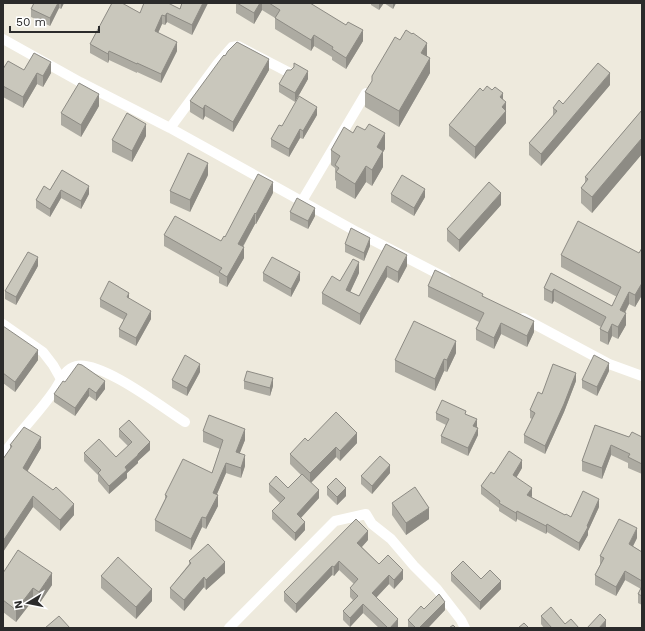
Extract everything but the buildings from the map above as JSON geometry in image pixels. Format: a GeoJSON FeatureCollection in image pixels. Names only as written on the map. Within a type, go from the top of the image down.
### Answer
{"type":"FeatureCollection","features":[{"type":"Feature","properties":{"kind":"street"},"geometry":{"type":"LineString","coordinates":[[3,39],[80,82],[170,128],[357,232],[453,282]]}},
{"type":"Feature","properties":{"kind":"street"},"geometry":{"type":"LineString","coordinates":[[170,128],[232,47],[238,46],[288,72]]}},
{"type":"Feature","properties":{"kind":"street"},"geometry":{"type":"LineString","coordinates":[[302,201],[366,93]]}},
{"type":"Feature","properties":{"kind":"street"},"geometry":{"type":"LineString","coordinates":[[514,314],[609,364],[642,376]]}},
{"type":"Feature","properties":{"kind":"street"},"geometry":{"type":"LineString","coordinates":[[3,324],[43,352],[54,365],[61,379]]}},
{"type":"Feature","properties":{"kind":"street"},"geometry":{"type":"LineString","coordinates":[[3,455],[50,397],[61,379],[74,367],[90,366],[121,380],[185,422]]}},
{"type":"Feature","properties":{"kind":"street"},"geometry":{"type":"LineString","coordinates":[[230,628],[335,521],[366,514],[372,524],[391,538],[414,566],[437,590],[461,620],[465,628]]}}]}
